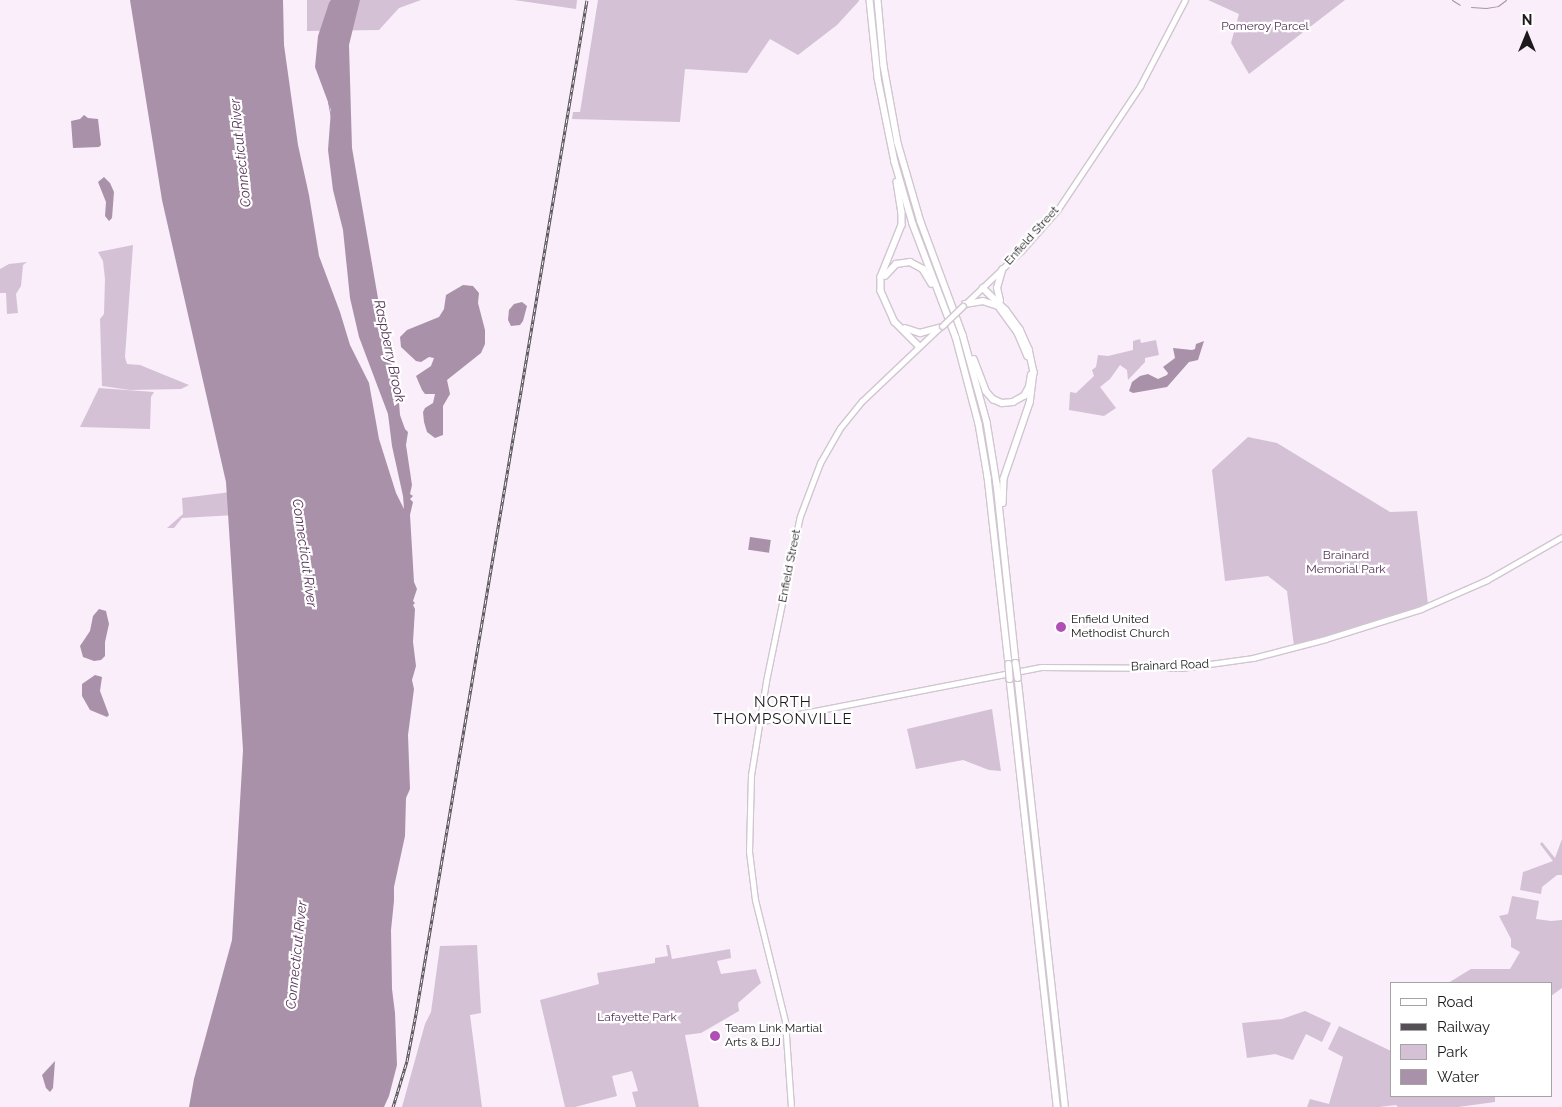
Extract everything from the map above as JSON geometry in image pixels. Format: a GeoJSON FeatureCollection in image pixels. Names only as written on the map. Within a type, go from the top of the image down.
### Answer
{"type":"FeatureCollection","features":[{"type":"Feature","properties":{"kind":"highway"},"geometry":{"type":"LineString","coordinates":[[870,0],[878,78],[896,166],[914,224],[964,365],[982,438],[1009,664],[1057,1107]]}},
{"type":"Feature","properties":{"kind":"highway"},"geometry":{"type":"LineString","coordinates":[[878,0],[885,73],[900,152],[919,217],[967,346],[990,437],[1001,520],[1065,1107]]}},
{"type":"Feature","properties":{"kind":"highway"},"geometry":{"type":"LineString","coordinates":[[896,166],[902,225],[882,277],[880,291],[892,319],[919,346]]}},
{"type":"Feature","properties":{"kind":"highway"},"geometry":{"type":"LineString","coordinates":[[919,346],[893,313],[884,293],[884,279],[893,267],[906,262],[920,266],[942,300]]}},
{"type":"Feature","properties":{"kind":"highway"},"geometry":{"type":"LineString","coordinates":[[967,346],[973,355],[985,388],[992,398],[1009,403],[1025,395],[1030,379],[1027,355],[1018,333],[1001,307],[997,291],[1002,270]]}},
{"type":"Feature","properties":{"kind":"highway"},"geometry":{"type":"LineString","coordinates":[[983,288],[1017,324],[1028,344],[1033,362],[1034,380],[1030,403],[1004,479],[1001,520]]}},
{"type":"Feature","properties":{"kind":"highway"},"geometry":{"type":"LineString","coordinates":[[964,305],[986,301],[1001,307]]}},
{"type":"Feature","properties":{"kind":"highway"},"geometry":{"type":"LineString","coordinates":[[904,328],[920,334],[940,327]]}},
{"type":"Feature","properties":{"kind":"main road","name":"Enfield Street"},"geometry":{"type":"LineString","coordinates":[[791,1107],[784,1016],[755,900],[749,851],[751,775],[758,722],[799,522],[815,473],[829,445],[850,414],[874,388],[1002,270],[1054,213],[1140,86],[1185,0]]}},
{"type":"Feature","properties":{"kind":"main road","name":"Brainard Road"},"geometry":{"type":"LineString","coordinates":[[758,722],[1041,666],[1181,668],[1253,658],[1326,639],[1421,609],[1487,580],[1562,537]]}},
{"type":"Feature","properties":{"kind":"green space"},"geometry":{"type":"Polygon","coordinates":[[[307,0],[421,0],[399,8],[379,30],[307,31],[307,0]]]}},
{"type":"Feature","properties":{"kind":"green space"},"geometry":{"type":"Polygon","coordinates":[[[514,0],[577,0],[576,9],[514,0]]]}},
{"type":"Feature","properties":{"kind":"green space"},"geometry":{"type":"Polygon","coordinates":[[[598,0],[859,1],[837,25],[798,55],[770,39],[747,73],[685,69],[680,122],[572,119],[573,112],[580,112],[598,0]]]}},
{"type":"Feature","properties":{"kind":"green space","name":"Pomeroy Parcel"},"geometry":{"type":"Polygon","coordinates":[[[1208,0],[1345,0],[1249,74],[1231,43],[1239,14],[1208,0]]]}},
{"type":"Feature","properties":{"kind":"green space"},"geometry":{"type":"Polygon","coordinates":[[[133,245],[125,357],[127,364],[140,365],[189,385],[181,389],[130,390],[102,386],[100,319],[104,314],[105,279],[103,261],[98,252],[133,245]]]}},
{"type":"Feature","properties":{"kind":"green space"},"geometry":{"type":"Polygon","coordinates":[[[27,262],[23,265],[21,286],[16,294],[18,313],[7,314],[6,293],[0,293],[0,269],[9,264],[27,262]]]}},
{"type":"Feature","properties":{"kind":"green space"},"geometry":{"type":"Polygon","coordinates":[[[1140,339],[1141,343],[1156,340],[1159,355],[1145,358],[1145,362],[1128,380],[1127,370],[1120,365],[1110,379],[1100,387],[1116,408],[1104,416],[1069,410],[1070,392],[1076,393],[1094,376],[1092,370],[1096,367],[1098,355],[1108,356],[1133,350],[1133,341],[1140,339]]]}},
{"type":"Feature","properties":{"kind":"green space"},"geometry":{"type":"Polygon","coordinates":[[[99,388],[154,392],[151,397],[150,429],[80,427],[99,388]]]}},
{"type":"Feature","properties":{"kind":"green space","name":"Brainard Memorial Park"},"geometry":{"type":"Polygon","coordinates":[[[1248,437],[1277,443],[1390,512],[1417,511],[1428,604],[1373,625],[1294,646],[1287,591],[1268,576],[1225,581],[1212,470],[1248,437]]]}},
{"type":"Feature","properties":{"kind":"green space"},"geometry":{"type":"Polygon","coordinates":[[[231,492],[235,515],[182,518],[174,528],[167,528],[183,514],[182,498],[231,492]]]}},
{"type":"Feature","properties":{"kind":"green space"},"geometry":{"type":"Polygon","coordinates":[[[992,709],[1001,771],[989,770],[963,760],[916,769],[907,729],[992,709]]]}},
{"type":"Feature","properties":{"kind":"green space"},"geometry":{"type":"Polygon","coordinates":[[[1562,839],[1562,875],[1557,875],[1542,887],[1541,894],[1520,890],[1523,872],[1553,861],[1540,844],[1542,842],[1555,858],[1562,839]]]}},
{"type":"Feature","properties":{"kind":"green space"},"geometry":{"type":"Polygon","coordinates":[[[1512,896],[1539,901],[1536,919],[1562,920],[1562,988],[1552,995],[1552,982],[1450,982],[1471,969],[1510,969],[1520,952],[1511,947],[1511,939],[1499,916],[1508,914],[1512,896]]]}},
{"type":"Feature","properties":{"kind":"green space"},"geometry":{"type":"Polygon","coordinates":[[[477,945],[481,1013],[470,1015],[482,1107],[402,1107],[425,1024],[431,1012],[440,946],[477,945]]]}},
{"type":"Feature","properties":{"kind":"green space","name":"Lafayette Park"},"geometry":{"type":"Polygon","coordinates":[[[666,945],[669,945],[672,959],[730,949],[731,958],[717,961],[721,974],[756,969],[761,983],[738,1003],[739,1011],[701,1033],[685,1035],[699,1107],[636,1107],[632,1092],[638,1091],[632,1071],[612,1076],[617,1096],[575,1107],[565,1107],[540,1000],[599,984],[597,973],[655,963],[655,958],[668,956],[666,945]]]}},
{"type":"Feature","properties":{"kind":"green space"},"geometry":{"type":"Polygon","coordinates":[[[1305,1011],[1331,1023],[1322,1042],[1306,1034],[1293,1060],[1275,1054],[1247,1058],[1242,1023],[1282,1019],[1305,1011]]]}},
{"type":"Feature","properties":{"kind":"green space"},"geometry":{"type":"Polygon","coordinates":[[[1339,1026],[1390,1051],[1390,1097],[1495,1097],[1495,1102],[1458,1107],[1398,1107],[1396,1105],[1379,1107],[1307,1107],[1310,1099],[1329,1104],[1343,1057],[1328,1049],[1339,1026]]]}},
{"type":"Feature","properties":{"kind":"water","name":"Connecticut River"},"geometry":{"type":"Polygon","coordinates":[[[130,0],[283,0],[284,45],[298,145],[309,195],[319,256],[350,345],[369,383],[379,439],[396,493],[404,509],[388,414],[359,337],[350,298],[343,230],[333,190],[328,150],[331,110],[315,67],[318,36],[331,0],[360,0],[349,45],[352,148],[384,333],[398,389],[400,415],[408,432],[406,445],[412,485],[410,494],[413,496],[410,499],[413,502],[410,515],[414,582],[417,589],[413,601],[415,603],[413,605],[415,609],[413,642],[416,666],[412,680],[414,689],[408,735],[410,789],[406,798],[405,836],[394,887],[391,930],[392,989],[397,1065],[389,1096],[384,1107],[189,1107],[194,1079],[232,940],[243,750],[226,482],[162,200],[130,0]]]}},
{"type":"Feature","properties":{"kind":"water"},"geometry":{"type":"Polygon","coordinates":[[[84,115],[88,118],[98,119],[101,145],[99,147],[73,148],[71,121],[80,119],[84,115]]]}},
{"type":"Feature","properties":{"kind":"water"},"geometry":{"type":"Polygon","coordinates":[[[104,177],[110,183],[114,192],[112,218],[109,221],[105,216],[106,202],[98,182],[104,177]]]}},
{"type":"Feature","properties":{"kind":"water"},"geometry":{"type":"Polygon","coordinates":[[[463,285],[473,286],[479,293],[478,303],[485,330],[485,344],[481,353],[447,380],[450,394],[443,406],[443,435],[435,438],[427,432],[423,412],[425,408],[433,403],[435,394],[425,394],[416,376],[431,366],[434,358],[429,357],[421,362],[416,361],[401,347],[400,337],[407,330],[439,317],[444,309],[446,295],[463,285]]]}},
{"type":"Feature","properties":{"kind":"water"},"geometry":{"type":"Polygon","coordinates":[[[522,302],[527,306],[523,321],[520,325],[511,326],[508,320],[509,310],[514,304],[522,302]]]}},
{"type":"Feature","properties":{"kind":"water"},"geometry":{"type":"Polygon","coordinates":[[[1204,341],[1198,360],[1189,362],[1167,387],[1133,393],[1129,391],[1132,382],[1140,376],[1148,374],[1158,379],[1167,375],[1168,373],[1163,367],[1175,358],[1173,348],[1192,350],[1195,349],[1196,344],[1204,341]]]}},
{"type":"Feature","properties":{"kind":"water"},"geometry":{"type":"Polygon","coordinates":[[[750,537],[771,540],[769,553],[748,550],[750,537]]]}},
{"type":"Feature","properties":{"kind":"water"},"geometry":{"type":"Polygon","coordinates":[[[99,609],[106,611],[109,624],[105,642],[105,656],[101,660],[94,661],[83,657],[80,646],[90,631],[93,616],[99,609]]]}},
{"type":"Feature","properties":{"kind":"water"},"geometry":{"type":"Polygon","coordinates":[[[95,675],[102,677],[100,691],[109,715],[107,717],[90,710],[82,696],[82,684],[95,675]]]}},
{"type":"Feature","properties":{"kind":"water"},"geometry":{"type":"Polygon","coordinates":[[[55,1061],[53,1088],[50,1092],[46,1088],[42,1075],[55,1061]]]}},
{"type":"Feature","properties":{"kind":"waterway","name":"Raspberry Brook"},"geometry":{"type":"LineString","coordinates":[[1452,0],[1460,5]]}},
{"type":"Feature","properties":{"kind":"waterway","name":"Raspberry Brook"},"geometry":{"type":"LineString","coordinates":[[1471,7],[1486,8],[1498,6],[1506,0]]}},
{"type":"Feature","properties":{"kind":"waterway","name":"Raspberry Brook"},"geometry":{"type":"LineString","coordinates":[[328,102],[331,118]]}},
{"type":"Feature","properties":{"kind":"railway"},"geometry":{"type":"LineString","coordinates":[[393,1107],[407,1061],[416,1014],[587,0]]}},
{"type":"Feature","properties":{"kind":"place","name":"Enfield United Methodist Church"},"geometry":{"type":"Point","coordinates":[1061,627]}},
{"type":"Feature","properties":{"kind":"place","name":"Team Link Martial Arts & BJJ"},"geometry":{"type":"Point","coordinates":[715,1036]}},
{"type":"Feature","properties":{"kind":"district","name":"NORTH THOMPSONVILLE"},"geometry":{"type":"Point","coordinates":[783,710]}}]}
